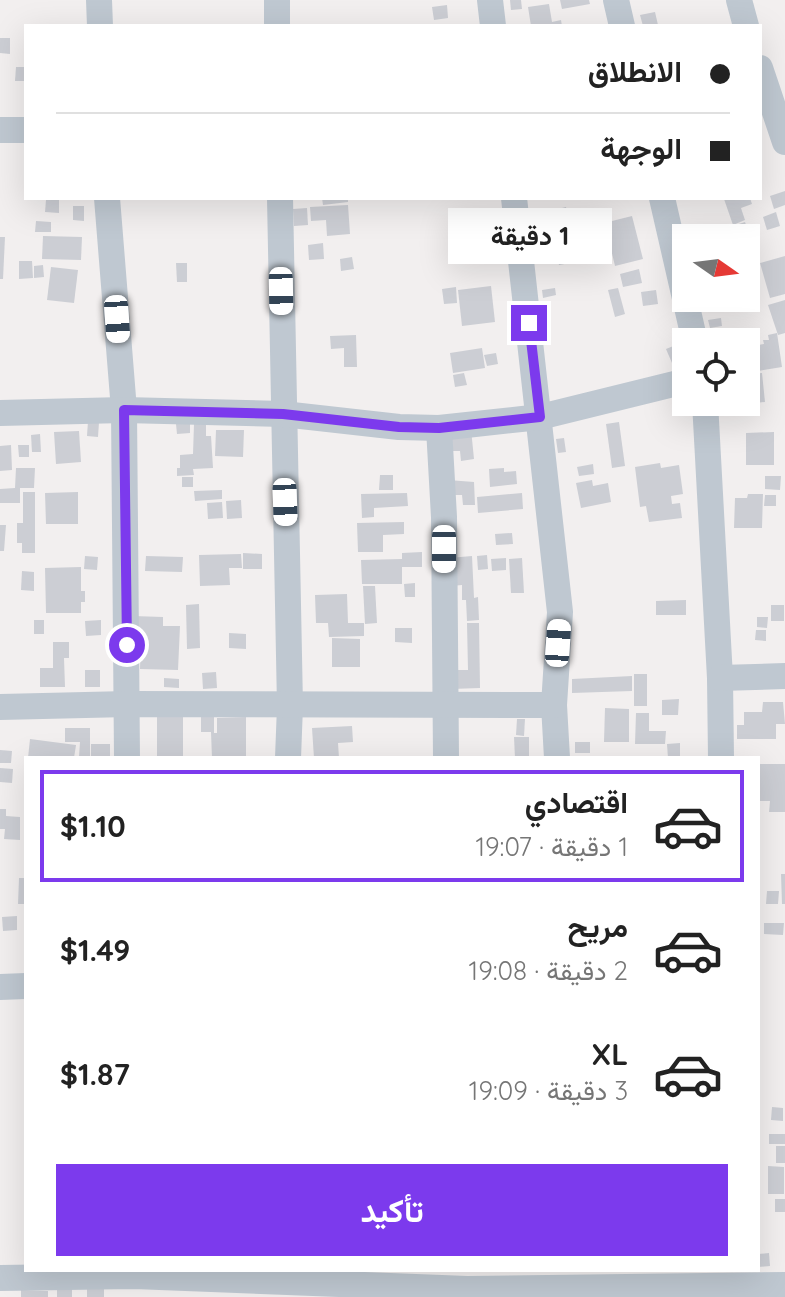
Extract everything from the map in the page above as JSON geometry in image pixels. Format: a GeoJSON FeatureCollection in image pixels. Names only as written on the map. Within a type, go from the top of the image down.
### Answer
{"type":"FeatureCollection","features":[{"type":"Feature","properties":{"kind":"street"},"geometry":{"type":"LineString","coordinates":[[99,0],[100,24]]}},
{"type":"Feature","properties":{"kind":"street"},"geometry":{"type":"LineString","coordinates":[[277,0],[277,24]]}},
{"type":"Feature","properties":{"kind":"street"},"geometry":{"type":"LineString","coordinates":[[490,0],[493,24]]}},
{"type":"Feature","properties":{"kind":"street"},"geometry":{"type":"LineString","coordinates":[[616,0],[622,24]]}},
{"type":"Feature","properties":{"kind":"street"},"geometry":{"type":"LineString","coordinates":[[739,0],[745,24]]}},
{"type":"Feature","properties":{"kind":"street"},"geometry":{"type":"LineString","coordinates":[[762,74],[785,142]]}},
{"type":"Feature","properties":{"kind":"street"},"geometry":{"type":"LineString","coordinates":[[0,130],[24,130]]}},
{"type":"Feature","properties":{"kind":"street"},"geometry":{"type":"LineString","coordinates":[[107,200],[124,410],[127,756]]}},
{"type":"Feature","properties":{"kind":"street"},"geometry":{"type":"LineString","coordinates":[[280,200],[290,706],[288,756]]}},
{"type":"Feature","properties":{"kind":"street"},"geometry":{"type":"LineString","coordinates":[[514,200],[560,612],[554,705],[557,756]]}},
{"type":"Feature","properties":{"kind":"street"},"geometry":{"type":"LineString","coordinates":[[662,200],[692,328]]}},
{"type":"Feature","properties":{"kind":"street"},"geometry":{"type":"LineString","coordinates":[[0,413],[124,410],[283,414],[399,427],[439,428],[540,417],[672,384]]}},
{"type":"Feature","properties":{"kind":"street"},"geometry":{"type":"LineString","coordinates":[[706,416],[720,678],[721,756]]}},
{"type":"Feature","properties":{"kind":"street"},"geometry":{"type":"LineString","coordinates":[[439,428],[444,517],[446,756]]}},
{"type":"Feature","properties":{"kind":"street"},"geometry":{"type":"LineString","coordinates":[[720,678],[785,676]]}},
{"type":"Feature","properties":{"kind":"street"},"geometry":{"type":"LineString","coordinates":[[0,707],[128,704],[554,705]]}},
{"type":"Feature","properties":{"kind":"street"},"geometry":{"type":"LineString","coordinates":[[0,987],[24,986]]}},
{"type":"Feature","properties":{"kind":"street"},"geometry":{"type":"LineString","coordinates":[[0,1278],[467,1285],[785,1285]]}},
{"type":"Feature","properties":{"kind":"building"},"geometry":{"type":"Polygon","coordinates":[[[510,0],[521,0],[522,9],[511,10],[510,0]]]}},
{"type":"Feature","properties":{"kind":"building"},"geometry":{"type":"Polygon","coordinates":[[[560,0],[589,0],[590,4],[562,9],[560,0]]]}},
{"type":"Feature","properties":{"kind":"building"},"geometry":{"type":"Polygon","coordinates":[[[549,4],[552,22],[561,20],[562,24],[531,24],[528,7],[549,4]]]}},
{"type":"Feature","properties":{"kind":"building"},"geometry":{"type":"Polygon","coordinates":[[[447,5],[448,18],[434,20],[432,7],[447,5]]]}},
{"type":"Feature","properties":{"kind":"building"},"geometry":{"type":"Polygon","coordinates":[[[655,12],[658,24],[642,24],[640,15],[655,12]]]}},
{"type":"Feature","properties":{"kind":"building"},"geometry":{"type":"Polygon","coordinates":[[[0,38],[10,38],[10,54],[0,53],[0,38]]]}},
{"type":"Feature","properties":{"kind":"building"},"geometry":{"type":"Polygon","coordinates":[[[16,67],[24,67],[24,81],[15,81],[16,67]]]}},
{"type":"Feature","properties":{"kind":"building"},"geometry":{"type":"Polygon","coordinates":[[[785,191],[785,205],[774,209],[770,196],[785,191]]]}},
{"type":"Feature","properties":{"kind":"building"},"geometry":{"type":"Polygon","coordinates":[[[46,200],[59,200],[59,213],[45,212],[46,200]]]}},
{"type":"Feature","properties":{"kind":"building"},"geometry":{"type":"Polygon","coordinates":[[[322,200],[348,200],[348,202],[323,205],[322,200]]]}},
{"type":"Feature","properties":{"kind":"building"},"geometry":{"type":"Polygon","coordinates":[[[724,200],[751,200],[752,204],[741,208],[745,220],[733,224],[724,200]]]}},
{"type":"Feature","properties":{"kind":"building"},"geometry":{"type":"Polygon","coordinates":[[[348,205],[350,234],[327,236],[326,220],[311,221],[310,207],[348,205]]]}},
{"type":"Feature","properties":{"kind":"building"},"geometry":{"type":"Polygon","coordinates":[[[73,206],[84,206],[84,221],[73,220],[73,206]]]}},
{"type":"Feature","properties":{"kind":"building"},"geometry":{"type":"Polygon","coordinates":[[[566,207],[568,217],[577,215],[580,224],[559,229],[554,210],[566,207]]]}},
{"type":"Feature","properties":{"kind":"building"},"geometry":{"type":"Polygon","coordinates":[[[307,208],[308,225],[294,226],[293,209],[307,208]]]}},
{"type":"Feature","properties":{"kind":"building"},"geometry":{"type":"Polygon","coordinates":[[[776,212],[780,226],[767,230],[763,217],[776,212]]]}},
{"type":"Feature","properties":{"kind":"building"},"geometry":{"type":"Polygon","coordinates":[[[480,214],[482,227],[468,229],[467,216],[480,214]]]}},
{"type":"Feature","properties":{"kind":"building"},"geometry":{"type":"Polygon","coordinates":[[[632,216],[643,259],[615,266],[609,241],[601,243],[596,225],[632,216]]]}},
{"type":"Feature","properties":{"kind":"building"},"geometry":{"type":"Polygon","coordinates":[[[36,221],[51,222],[51,232],[35,232],[36,221]]]}},
{"type":"Feature","properties":{"kind":"building"},"geometry":{"type":"Polygon","coordinates":[[[595,224],[597,238],[586,240],[584,225],[595,224]]]}},
{"type":"Feature","properties":{"kind":"building"},"geometry":{"type":"Polygon","coordinates":[[[580,227],[586,260],[559,265],[552,233],[580,227]]]}},
{"type":"Feature","properties":{"kind":"building"},"geometry":{"type":"Polygon","coordinates":[[[481,231],[483,243],[469,245],[468,232],[481,231]]]}},
{"type":"Feature","properties":{"kind":"building"},"geometry":{"type":"Polygon","coordinates":[[[43,236],[82,237],[81,260],[42,259],[43,236]]]}},
{"type":"Feature","properties":{"kind":"building"},"geometry":{"type":"Polygon","coordinates":[[[0,237],[5,237],[3,279],[0,279],[0,237]]]}},
{"type":"Feature","properties":{"kind":"building"},"geometry":{"type":"Polygon","coordinates":[[[323,243],[324,259],[309,260],[308,245],[323,243]]]}},
{"type":"Feature","properties":{"kind":"building"},"geometry":{"type":"Polygon","coordinates":[[[785,256],[785,294],[770,298],[760,263],[785,256]]]}},
{"type":"Feature","properties":{"kind":"building"},"geometry":{"type":"Polygon","coordinates":[[[352,257],[354,269],[341,271],[340,259],[352,257]]]}},
{"type":"Feature","properties":{"kind":"building"},"geometry":{"type":"Polygon","coordinates":[[[19,261],[32,261],[33,278],[19,279],[19,261]]]}},
{"type":"Feature","properties":{"kind":"building"},"geometry":{"type":"Polygon","coordinates":[[[176,263],[187,263],[187,282],[177,282],[176,263]]]}},
{"type":"Feature","properties":{"kind":"building"},"geometry":{"type":"Polygon","coordinates":[[[43,265],[44,277],[34,278],[34,266],[43,265]]]}},
{"type":"Feature","properties":{"kind":"building"},"geometry":{"type":"Polygon","coordinates":[[[51,267],[78,270],[74,303],[47,300],[51,267]]]}},
{"type":"Feature","properties":{"kind":"building"},"geometry":{"type":"Polygon","coordinates":[[[639,269],[642,283],[623,287],[620,274],[639,269]]]}},
{"type":"Feature","properties":{"kind":"building"},"geometry":{"type":"Polygon","coordinates":[[[491,286],[495,322],[462,326],[458,290],[491,286]]]}},
{"type":"Feature","properties":{"kind":"building"},"geometry":{"type":"Polygon","coordinates":[[[456,287],[457,303],[444,304],[442,289],[456,287]]]}},
{"type":"Feature","properties":{"kind":"building"},"geometry":{"type":"Polygon","coordinates":[[[555,288],[556,295],[543,298],[542,290],[555,288]]]}},
{"type":"Feature","properties":{"kind":"building"},"geometry":{"type":"Polygon","coordinates":[[[618,288],[625,314],[615,317],[608,290],[618,288]]]}},
{"type":"Feature","properties":{"kind":"building"},"geometry":{"type":"Polygon","coordinates":[[[656,290],[658,304],[643,306],[641,292],[656,290]]]}},
{"type":"Feature","properties":{"kind":"building"},"geometry":{"type":"Polygon","coordinates":[[[785,300],[785,333],[778,335],[768,305],[785,300]]]}},
{"type":"Feature","properties":{"kind":"building"},"geometry":{"type":"Polygon","coordinates":[[[721,318],[722,326],[710,328],[708,320],[721,318]]]}},
{"type":"Feature","properties":{"kind":"building"},"geometry":{"type":"Polygon","coordinates":[[[777,333],[782,367],[760,371],[760,345],[764,344],[763,340],[769,340],[768,335],[777,333]]]}},
{"type":"Feature","properties":{"kind":"building"},"geometry":{"type":"Polygon","coordinates":[[[356,335],[357,367],[344,367],[344,348],[331,349],[330,336],[356,335]]]}},
{"type":"Feature","properties":{"kind":"building"},"geometry":{"type":"Polygon","coordinates":[[[672,347],[672,363],[666,349],[672,347]]]}},
{"type":"Feature","properties":{"kind":"building"},"geometry":{"type":"Polygon","coordinates":[[[482,348],[485,368],[453,373],[450,353],[482,348]]]}},
{"type":"Feature","properties":{"kind":"building"},"geometry":{"type":"Polygon","coordinates":[[[496,353],[498,364],[487,366],[484,355],[496,353]]]}},
{"type":"Feature","properties":{"kind":"building"},"geometry":{"type":"Polygon","coordinates":[[[464,373],[467,385],[455,387],[453,375],[464,373]]]}},
{"type":"Feature","properties":{"kind":"building"},"geometry":{"type":"Polygon","coordinates":[[[760,373],[765,402],[760,403],[760,373]]]}},
{"type":"Feature","properties":{"kind":"building"},"geometry":{"type":"Polygon","coordinates":[[[88,421],[99,422],[98,437],[87,436],[88,421]]]}},
{"type":"Feature","properties":{"kind":"building"},"geometry":{"type":"Polygon","coordinates":[[[619,422],[625,466],[612,468],[606,424],[619,422]]]}},
{"type":"Feature","properties":{"kind":"building"},"geometry":{"type":"Polygon","coordinates":[[[190,423],[190,433],[177,434],[176,424],[190,423]]]}},
{"type":"Feature","properties":{"kind":"building"},"geometry":{"type":"Polygon","coordinates":[[[206,423],[206,436],[211,436],[213,468],[193,469],[194,475],[177,476],[180,455],[193,454],[194,424],[206,423]]]}},
{"type":"Feature","properties":{"kind":"building"},"geometry":{"type":"Polygon","coordinates":[[[471,429],[474,459],[461,461],[460,451],[448,451],[446,431],[471,429]]]}},
{"type":"Feature","properties":{"kind":"building"},"geometry":{"type":"Polygon","coordinates":[[[216,430],[244,430],[243,457],[215,456],[216,430]]]}},
{"type":"Feature","properties":{"kind":"building"},"geometry":{"type":"Polygon","coordinates":[[[79,431],[81,462],[56,464],[54,432],[79,431]]]}},
{"type":"Feature","properties":{"kind":"building"},"geometry":{"type":"Polygon","coordinates":[[[774,432],[774,465],[746,465],[746,433],[774,432]]]}},
{"type":"Feature","properties":{"kind":"building"},"geometry":{"type":"Polygon","coordinates":[[[40,434],[41,452],[32,452],[31,435],[40,434]]]}},
{"type":"Feature","properties":{"kind":"building"},"geometry":{"type":"Polygon","coordinates":[[[564,438],[566,452],[558,453],[556,439],[564,438]]]}},
{"type":"Feature","properties":{"kind":"building"},"geometry":{"type":"Polygon","coordinates":[[[11,445],[12,470],[0,471],[0,446],[11,445]]]}},
{"type":"Feature","properties":{"kind":"building"},"geometry":{"type":"Polygon","coordinates":[[[18,445],[29,445],[29,457],[19,457],[18,445]]]}},
{"type":"Feature","properties":{"kind":"building"},"geometry":{"type":"Polygon","coordinates":[[[660,463],[661,468],[679,465],[683,494],[671,496],[672,504],[680,503],[682,518],[649,522],[646,506],[640,507],[635,467],[660,463]]]}},
{"type":"Feature","properties":{"kind":"building"},"geometry":{"type":"Polygon","coordinates":[[[593,464],[594,474],[579,476],[577,467],[593,464]]]}},
{"type":"Feature","properties":{"kind":"building"},"geometry":{"type":"Polygon","coordinates":[[[16,468],[35,468],[34,488],[20,488],[20,503],[0,503],[0,489],[15,488],[16,468]]]}},
{"type":"Feature","properties":{"kind":"building"},"geometry":{"type":"Polygon","coordinates":[[[504,468],[504,472],[516,471],[517,484],[490,487],[489,469],[504,468]]]}},
{"type":"Feature","properties":{"kind":"building"},"geometry":{"type":"Polygon","coordinates":[[[380,475],[393,475],[393,490],[379,490],[380,475]]]}},
{"type":"Feature","properties":{"kind":"building"},"geometry":{"type":"Polygon","coordinates":[[[765,476],[781,476],[780,490],[765,489],[765,476]]]}},
{"type":"Feature","properties":{"kind":"building"},"geometry":{"type":"Polygon","coordinates":[[[182,477],[193,477],[193,487],[182,487],[182,477]]]}},
{"type":"Feature","properties":{"kind":"building"},"geometry":{"type":"Polygon","coordinates":[[[448,480],[474,482],[475,505],[463,505],[462,495],[448,495],[448,480]]]}},
{"type":"Feature","properties":{"kind":"building"},"geometry":{"type":"Polygon","coordinates":[[[592,480],[593,486],[608,483],[611,502],[581,508],[576,483],[592,480]]]}},
{"type":"Feature","properties":{"kind":"building"},"geometry":{"type":"Polygon","coordinates":[[[222,490],[222,499],[195,501],[194,491],[222,490]]]}},
{"type":"Feature","properties":{"kind":"building"},"geometry":{"type":"Polygon","coordinates":[[[23,492],[35,492],[35,553],[22,553],[22,543],[17,543],[17,523],[23,523],[23,492]]]}},
{"type":"Feature","properties":{"kind":"building"},"geometry":{"type":"Polygon","coordinates":[[[78,492],[78,524],[46,524],[45,493],[78,492]]]}},
{"type":"Feature","properties":{"kind":"building"},"geometry":{"type":"Polygon","coordinates":[[[407,493],[408,506],[374,508],[374,517],[362,518],[361,494],[407,493]]]}},
{"type":"Feature","properties":{"kind":"building"},"geometry":{"type":"Polygon","coordinates":[[[522,493],[523,509],[478,513],[477,497],[522,493]]]}},
{"type":"Feature","properties":{"kind":"building"},"geometry":{"type":"Polygon","coordinates":[[[748,494],[763,494],[762,528],[734,528],[735,498],[747,498],[748,494]]]}},
{"type":"Feature","properties":{"kind":"building"},"geometry":{"type":"Polygon","coordinates":[[[765,495],[776,495],[776,506],[764,506],[765,495]]]}},
{"type":"Feature","properties":{"kind":"building"},"geometry":{"type":"Polygon","coordinates":[[[241,500],[242,518],[227,519],[226,501],[241,500]]]}},
{"type":"Feature","properties":{"kind":"building"},"geometry":{"type":"Polygon","coordinates":[[[222,502],[223,518],[208,519],[207,503],[222,502]]]}},
{"type":"Feature","properties":{"kind":"building"},"geometry":{"type":"Polygon","coordinates":[[[404,522],[404,534],[383,535],[383,552],[358,552],[357,523],[404,522]]]}},
{"type":"Feature","properties":{"kind":"building"},"geometry":{"type":"Polygon","coordinates":[[[0,525],[6,525],[4,551],[0,551],[0,525]]]}},
{"type":"Feature","properties":{"kind":"building"},"geometry":{"type":"Polygon","coordinates":[[[512,533],[513,544],[496,545],[495,534],[512,533]]]}},
{"type":"Feature","properties":{"kind":"building"},"geometry":{"type":"Polygon","coordinates":[[[422,552],[422,567],[402,567],[402,584],[362,584],[361,560],[402,559],[402,553],[422,552]]]}},
{"type":"Feature","properties":{"kind":"building"},"geometry":{"type":"Polygon","coordinates":[[[243,553],[262,554],[262,569],[243,569],[243,553]]]}},
{"type":"Feature","properties":{"kind":"building"},"geometry":{"type":"Polygon","coordinates":[[[241,554],[242,568],[229,568],[230,585],[200,586],[199,555],[241,554]]]}},
{"type":"Feature","properties":{"kind":"building"},"geometry":{"type":"Polygon","coordinates":[[[487,555],[488,569],[478,570],[477,556],[487,555]]]}},
{"type":"Feature","properties":{"kind":"building"},"geometry":{"type":"Polygon","coordinates":[[[85,556],[98,557],[97,570],[84,569],[85,556]]]}},
{"type":"Feature","properties":{"kind":"building"},"geometry":{"type":"Polygon","coordinates":[[[146,556],[183,557],[182,572],[145,571],[146,556]]]}},
{"type":"Feature","properties":{"kind":"building"},"geometry":{"type":"Polygon","coordinates":[[[472,556],[474,598],[478,597],[479,620],[467,621],[462,585],[451,586],[449,558],[472,556]]]}},
{"type":"Feature","properties":{"kind":"building"},"geometry":{"type":"Polygon","coordinates":[[[506,558],[506,570],[492,571],[491,559],[506,558]]]}},
{"type":"Feature","properties":{"kind":"building"},"geometry":{"type":"Polygon","coordinates":[[[522,558],[524,593],[511,593],[509,559],[522,558]]]}},
{"type":"Feature","properties":{"kind":"building"},"geometry":{"type":"Polygon","coordinates":[[[81,567],[81,591],[85,591],[85,602],[81,602],[81,613],[46,613],[45,568],[81,567]]]}},
{"type":"Feature","properties":{"kind":"building"},"geometry":{"type":"Polygon","coordinates":[[[22,571],[34,572],[34,591],[21,590],[22,571]]]}},
{"type":"Feature","properties":{"kind":"building"},"geometry":{"type":"Polygon","coordinates":[[[415,583],[415,597],[405,597],[404,584],[415,583]]]}},
{"type":"Feature","properties":{"kind":"building"},"geometry":{"type":"Polygon","coordinates":[[[363,586],[375,586],[377,623],[365,624],[363,586]]]}},
{"type":"Feature","properties":{"kind":"building"},"geometry":{"type":"Polygon","coordinates":[[[347,594],[348,623],[364,623],[364,636],[329,637],[328,623],[316,623],[315,595],[347,594]]]}},
{"type":"Feature","properties":{"kind":"building"},"geometry":{"type":"Polygon","coordinates":[[[686,600],[686,615],[656,615],[656,601],[686,600]]]}},
{"type":"Feature","properties":{"kind":"building"},"geometry":{"type":"Polygon","coordinates":[[[199,604],[200,648],[187,649],[186,605],[199,604]]]}},
{"type":"Feature","properties":{"kind":"building"},"geometry":{"type":"Polygon","coordinates":[[[771,605],[784,605],[784,621],[771,621],[771,605]]]}},
{"type":"Feature","properties":{"kind":"building"},"geometry":{"type":"Polygon","coordinates":[[[133,616],[163,617],[163,626],[180,626],[178,670],[140,669],[141,633],[132,633],[133,616]]]}},
{"type":"Feature","properties":{"kind":"building"},"geometry":{"type":"Polygon","coordinates":[[[757,617],[768,617],[767,628],[757,627],[757,617]]]}},
{"type":"Feature","properties":{"kind":"building"},"geometry":{"type":"Polygon","coordinates":[[[34,620],[44,620],[44,634],[34,634],[34,620]]]}},
{"type":"Feature","properties":{"kind":"building"},"geometry":{"type":"Polygon","coordinates":[[[101,620],[101,635],[86,636],[85,621],[101,620]]]}},
{"type":"Feature","properties":{"kind":"building"},"geometry":{"type":"Polygon","coordinates":[[[467,623],[479,623],[480,688],[451,689],[450,670],[468,670],[467,623]]]}},
{"type":"Feature","properties":{"kind":"building"},"geometry":{"type":"Polygon","coordinates":[[[395,628],[412,628],[412,643],[395,642],[395,628]]]}},
{"type":"Feature","properties":{"kind":"building"},"geometry":{"type":"Polygon","coordinates":[[[756,630],[766,630],[766,641],[755,640],[756,630]]]}},
{"type":"Feature","properties":{"kind":"building"},"geometry":{"type":"Polygon","coordinates":[[[229,633],[246,634],[246,649],[229,648],[229,633]]]}},
{"type":"Feature","properties":{"kind":"building"},"geometry":{"type":"Polygon","coordinates":[[[332,638],[360,639],[360,667],[332,667],[332,638]]]}},
{"type":"Feature","properties":{"kind":"building"},"geometry":{"type":"Polygon","coordinates":[[[53,642],[69,642],[69,658],[64,658],[65,687],[40,687],[40,668],[53,668],[53,642]]]}},
{"type":"Feature","properties":{"kind":"building"},"geometry":{"type":"Polygon","coordinates":[[[85,670],[100,670],[100,687],[85,687],[85,670]]]}},
{"type":"Feature","properties":{"kind":"building"},"geometry":{"type":"Polygon","coordinates":[[[216,672],[217,688],[203,689],[202,673],[216,672]]]}},
{"type":"Feature","properties":{"kind":"building"},"geometry":{"type":"Polygon","coordinates":[[[634,674],[647,674],[647,706],[634,706],[634,674]]]}},
{"type":"Feature","properties":{"kind":"building"},"geometry":{"type":"Polygon","coordinates":[[[632,676],[632,691],[572,693],[572,679],[632,676]]]}},
{"type":"Feature","properties":{"kind":"building"},"geometry":{"type":"Polygon","coordinates":[[[164,678],[179,679],[179,688],[164,687],[164,678]]]}},
{"type":"Feature","properties":{"kind":"building"},"geometry":{"type":"Polygon","coordinates":[[[679,699],[678,715],[662,715],[662,700],[679,699]]]}},
{"type":"Feature","properties":{"kind":"building"},"geometry":{"type":"Polygon","coordinates":[[[763,702],[783,702],[785,724],[776,724],[776,739],[737,739],[737,725],[744,725],[744,712],[762,712],[763,702]]]}},
{"type":"Feature","properties":{"kind":"building"},"geometry":{"type":"Polygon","coordinates":[[[605,708],[629,709],[629,742],[604,742],[605,708]]]}},
{"type":"Feature","properties":{"kind":"building"},"geometry":{"type":"Polygon","coordinates":[[[636,713],[649,713],[649,731],[666,731],[665,744],[635,744],[636,713]]]}},
{"type":"Feature","properties":{"kind":"building"},"geometry":{"type":"Polygon","coordinates":[[[157,714],[183,714],[183,756],[157,756],[157,714]]]}},
{"type":"Feature","properties":{"kind":"building"},"geometry":{"type":"Polygon","coordinates":[[[201,715],[214,716],[214,733],[217,733],[217,718],[246,717],[246,756],[212,756],[211,732],[201,732],[201,715]]]}},
{"type":"Feature","properties":{"kind":"building"},"geometry":{"type":"Polygon","coordinates":[[[517,719],[525,719],[524,736],[516,735],[517,719]]]}},
{"type":"Feature","properties":{"kind":"building"},"geometry":{"type":"Polygon","coordinates":[[[352,726],[353,742],[338,743],[339,756],[314,756],[312,728],[352,726]]]}},
{"type":"Feature","properties":{"kind":"building"},"geometry":{"type":"Polygon","coordinates":[[[65,728],[90,728],[90,756],[79,756],[80,742],[65,742],[65,728]]]}},
{"type":"Feature","properties":{"kind":"building"},"geometry":{"type":"Polygon","coordinates":[[[514,737],[529,737],[529,756],[515,756],[514,737]]]}},
{"type":"Feature","properties":{"kind":"building"},"geometry":{"type":"Polygon","coordinates":[[[30,739],[76,745],[74,756],[28,756],[30,739]]]}},
{"type":"Feature","properties":{"kind":"building"},"geometry":{"type":"Polygon","coordinates":[[[575,742],[590,742],[590,753],[575,753],[575,742]]]}},
{"type":"Feature","properties":{"kind":"building"},"geometry":{"type":"Polygon","coordinates":[[[680,743],[680,756],[668,756],[667,744],[680,743]]]}},
{"type":"Feature","properties":{"kind":"building"},"geometry":{"type":"Polygon","coordinates":[[[91,744],[110,744],[110,756],[91,756],[91,744]]]}},
{"type":"Feature","properties":{"kind":"building"},"geometry":{"type":"Polygon","coordinates":[[[0,750],[12,751],[11,763],[0,763],[0,750]]]}},
{"type":"Feature","properties":{"kind":"building"},"geometry":{"type":"Polygon","coordinates":[[[760,764],[785,764],[785,812],[769,812],[770,801],[760,801],[760,764]]]}},
{"type":"Feature","properties":{"kind":"building"},"geometry":{"type":"Polygon","coordinates":[[[0,768],[13,769],[12,783],[0,782],[0,768]]]}},
{"type":"Feature","properties":{"kind":"building"},"geometry":{"type":"Polygon","coordinates":[[[0,809],[6,809],[6,816],[20,817],[20,840],[4,839],[5,829],[0,829],[0,809]]]}},
{"type":"Feature","properties":{"kind":"building"},"geometry":{"type":"Polygon","coordinates":[[[781,874],[785,874],[785,904],[782,904],[781,874]]]}},
{"type":"Feature","properties":{"kind":"building"},"geometry":{"type":"Polygon","coordinates":[[[19,878],[24,878],[24,904],[18,904],[19,878]]]}},
{"type":"Feature","properties":{"kind":"building"},"geometry":{"type":"Polygon","coordinates":[[[767,891],[779,891],[778,904],[766,904],[767,891]]]}},
{"type":"Feature","properties":{"kind":"building"},"geometry":{"type":"Polygon","coordinates":[[[17,916],[17,930],[3,931],[2,917],[17,916]]]}},
{"type":"Feature","properties":{"kind":"building"},"geometry":{"type":"Polygon","coordinates":[[[764,923],[784,923],[783,935],[764,934],[764,923]]]}},
{"type":"Feature","properties":{"kind":"building"},"geometry":{"type":"Polygon","coordinates":[[[772,1107],[783,1108],[783,1121],[771,1120],[772,1107]]]}},
{"type":"Feature","properties":{"kind":"building"},"geometry":{"type":"Polygon","coordinates":[[[769,1134],[785,1134],[785,1144],[769,1144],[769,1134]]]}},
{"type":"Feature","properties":{"kind":"building"},"geometry":{"type":"Polygon","coordinates":[[[776,1146],[785,1146],[785,1163],[776,1163],[776,1146]]]}},
{"type":"Feature","properties":{"kind":"building"},"geometry":{"type":"Polygon","coordinates":[[[768,1166],[784,1167],[784,1194],[768,1194],[768,1166]]]}},
{"type":"Feature","properties":{"kind":"building"},"geometry":{"type":"Polygon","coordinates":[[[775,1199],[785,1199],[785,1212],[775,1212],[775,1199]]]}},
{"type":"Feature","properties":{"kind":"building"},"geometry":{"type":"Polygon","coordinates":[[[769,1253],[770,1266],[760,1267],[760,1254],[769,1253]]]}},
{"type":"Feature","properties":{"kind":"building"},"geometry":{"type":"Polygon","coordinates":[[[57,1289],[72,1289],[72,1297],[57,1297],[57,1289]]]}},
{"type":"Feature","properties":{"kind":"building"},"geometry":{"type":"Polygon","coordinates":[[[87,1289],[104,1289],[104,1297],[87,1297],[87,1289]]]}},
{"type":"Feature","properties":{"kind":"building"},"geometry":{"type":"Polygon","coordinates":[[[21,1290],[48,1291],[48,1297],[21,1297],[21,1290]]]}},
{"type":"Feature","properties":{"kind":"route"},"geometry":{"type":"LineString","coordinates":[[127,645],[124,410],[283,414],[399,427],[439,428],[540,417],[529,323]]}}]}
